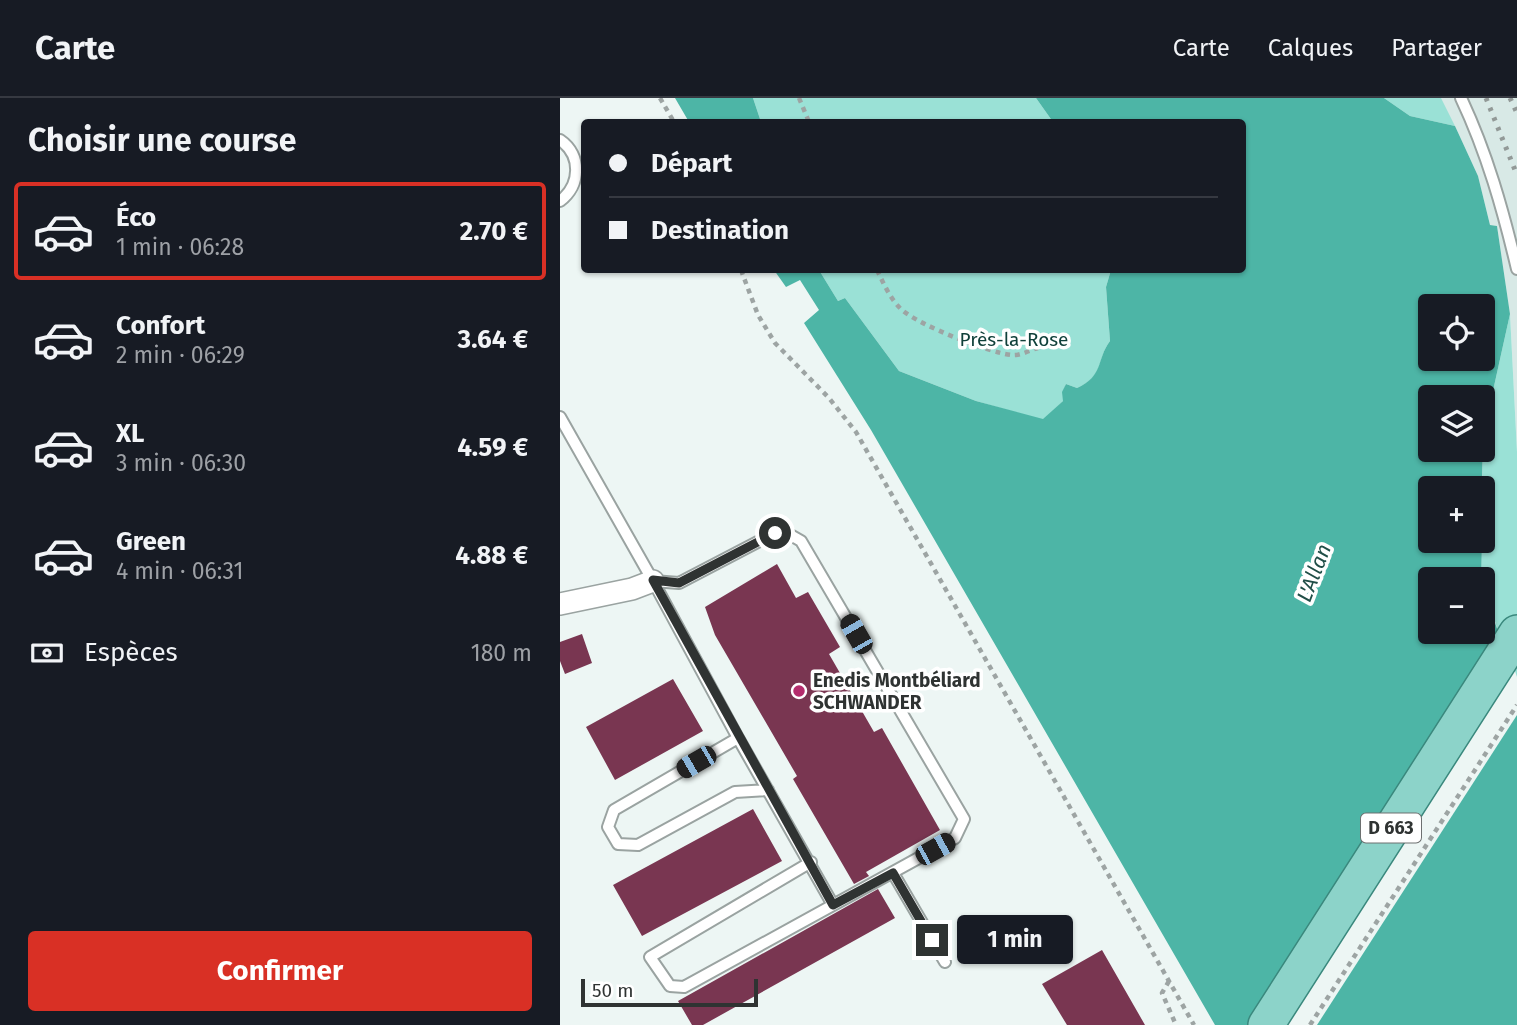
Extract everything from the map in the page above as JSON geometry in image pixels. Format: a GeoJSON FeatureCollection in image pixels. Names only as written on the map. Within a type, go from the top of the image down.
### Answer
{"type":"FeatureCollection","features":[{"type":"Feature","properties":{"kind":"main road","name":"D 663"},"geometry":{"type":"LineString","coordinates":[[1266,1025],[1517,633]]}},
{"type":"Feature","properties":{"kind":"main road","name":"D 663"},"geometry":{"type":"LineString","coordinates":[[1290,1025],[1517,674]]}},
{"type":"Feature","properties":{"kind":"street"},"geometry":{"type":"LineString","coordinates":[[560,604],[632,589],[653,580]]}},
{"type":"Feature","properties":{"kind":"lane"},"geometry":{"type":"LineString","coordinates":[[1461,98],[1481,140],[1503,208],[1517,269]]}},
{"type":"Feature","properties":{"kind":"lane"},"geometry":{"type":"LineString","coordinates":[[560,140],[569,146],[578,168],[574,184],[560,201]]}},
{"type":"Feature","properties":{"kind":"lane"},"geometry":{"type":"LineString","coordinates":[[560,417],[833,905]]}},
{"type":"Feature","properties":{"kind":"lane"},"geometry":{"type":"LineString","coordinates":[[653,580],[679,583],[775,533],[787,533],[801,541],[964,819],[956,838],[684,987],[670,986],[650,957],[811,862]]}},
{"type":"Feature","properties":{"kind":"lane"},"geometry":{"type":"LineString","coordinates":[[738,738],[614,810],[608,827],[618,844],[638,845],[735,792],[768,790]]}},
{"type":"Feature","properties":{"kind":"lane"},"geometry":{"type":"LineString","coordinates":[[893,873],[945,962]]}},
{"type":"Feature","properties":{"kind":"path"},"geometry":{"type":"LineString","coordinates":[[660,98],[672,119]]}},
{"type":"Feature","properties":{"kind":"path"},"geometry":{"type":"LineString","coordinates":[[799,98],[808,119]]}},
{"type":"Feature","properties":{"kind":"path"},"geometry":{"type":"LineString","coordinates":[[742,273],[758,315],[775,343],[829,398],[856,432],[1194,1025]]}},
{"type":"Feature","properties":{"kind":"path"},"geometry":{"type":"LineString","coordinates":[[879,273],[904,312],[926,323],[979,347],[1014,356],[1038,348]]}},
{"type":"Feature","properties":{"kind":"path"},"geometry":{"type":"LineString","coordinates":[[1310,1025],[1517,705]]}},
{"type":"Feature","properties":{"kind":"path"},"geometry":{"type":"LineString","coordinates":[[1169,980],[1162,993],[1176,1025]]}},
{"type":"Feature","properties":{"kind":"shaded area"},"geometry":{"type":"Polygon","coordinates":[[[1436,98],[1517,98],[1517,452],[1510,314],[1497,226],[1490,225],[1478,176],[1455,126],[1436,98]]]}},
{"type":"Feature","properties":{"kind":"green space"},"geometry":{"type":"Polygon","coordinates":[[[753,98],[1036,98],[1051,119],[760,119],[753,98]]]}},
{"type":"Feature","properties":{"kind":"green space"},"geometry":{"type":"Polygon","coordinates":[[[1384,98],[1441,98],[1455,126],[1410,116],[1384,98]]]}},
{"type":"Feature","properties":{"kind":"green space","name":"Près-la-Rose"},"geometry":{"type":"Polygon","coordinates":[[[821,273],[1110,273],[1106,287],[1110,341],[1092,378],[1077,388],[1066,384],[1063,401],[1043,420],[976,401],[899,371],[845,298],[838,301],[821,273]]]}},
{"type":"Feature","properties":{"kind":"green space"},"geometry":{"type":"Polygon","coordinates":[[[1510,314],[1517,452],[1517,688],[1495,621],[1495,567],[1481,567],[1481,553],[1495,553],[1495,476],[1482,476],[1483,462],[1495,462],[1494,385],[1510,314]]]}},
{"type":"Feature","properties":{"kind":"water"},"geometry":{"type":"Polygon","coordinates":[[[675,98],[753,98],[760,119],[687,119],[675,98]]]}},
{"type":"Feature","properties":{"kind":"water","name":"L'Allan"},"geometry":{"type":"Polygon","coordinates":[[[1036,98],[1384,98],[1410,116],[1455,126],[1478,176],[1490,225],[1497,226],[1510,314],[1494,385],[1418,385],[1418,462],[1482,462],[1482,476],[1418,476],[1418,553],[1482,553],[1481,567],[1418,567],[1418,644],[1495,644],[1495,623],[1517,688],[1517,1025],[1215,1025],[871,430],[804,323],[819,310],[800,280],[786,287],[776,273],[821,273],[838,301],[845,298],[899,371],[976,401],[1043,419],[1063,401],[1062,392],[1066,384],[1077,388],[1092,378],[1110,341],[1106,287],[1110,273],[1246,273],[1246,119],[1051,119],[1036,98]]]}},
{"type":"Feature","properties":{"kind":"pier"},"geometry":{"type":"Polygon","coordinates":[[[1501,630],[1517,677],[1517,715],[1317,1025],[1247,1025],[1492,644],[1495,644],[1501,630]]]}},
{"type":"Feature","properties":{"kind":"building","name":"Enedis Montbéliard SCHWANDER"},"geometry":{"type":"Polygon","coordinates":[[[777,564],[796,598],[808,592],[840,647],[829,654],[874,732],[882,728],[940,830],[866,872],[869,876],[854,884],[793,779],[797,776],[715,635],[705,607],[777,564]]]}},
{"type":"Feature","properties":{"kind":"building"},"geometry":{"type":"Polygon","coordinates":[[[582,634],[592,663],[565,674],[560,661],[560,642],[582,634]]]}},
{"type":"Feature","properties":{"kind":"building"},"geometry":{"type":"Polygon","coordinates":[[[673,679],[703,731],[615,780],[586,727],[673,679]]]}},
{"type":"Feature","properties":{"kind":"building"},"geometry":{"type":"Polygon","coordinates":[[[753,809],[782,861],[642,936],[613,885],[753,809]]]}},
{"type":"Feature","properties":{"kind":"building"},"geometry":{"type":"Polygon","coordinates":[[[878,889],[895,918],[703,1025],[692,1025],[678,1001],[878,889]]]}},
{"type":"Feature","properties":{"kind":"building"},"geometry":{"type":"Polygon","coordinates":[[[1102,950],[1145,1025],[1067,1025],[1042,984],[1102,950]]]}},
{"type":"Feature","properties":{"kind":"railway"},"geometry":{"type":"LineString","coordinates":[[1486,98],[1517,175]]}},
{"type":"Feature","properties":{"kind":"railway"},"geometry":{"type":"LineString","coordinates":[[1510,98],[1517,113]]}},
{"type":"Feature","properties":{"kind":"place","name":"Enedis Montbéliard SCHWANDER"},"geometry":{"type":"Point","coordinates":[799,691]}},
{"type":"Feature","properties":{"kind":"route"},"geometry":{"type":"LineString","coordinates":[[775,533],[724,557],[679,583],[653,580],[738,738],[811,862],[833,905],[893,873],[932,940]]}}]}
